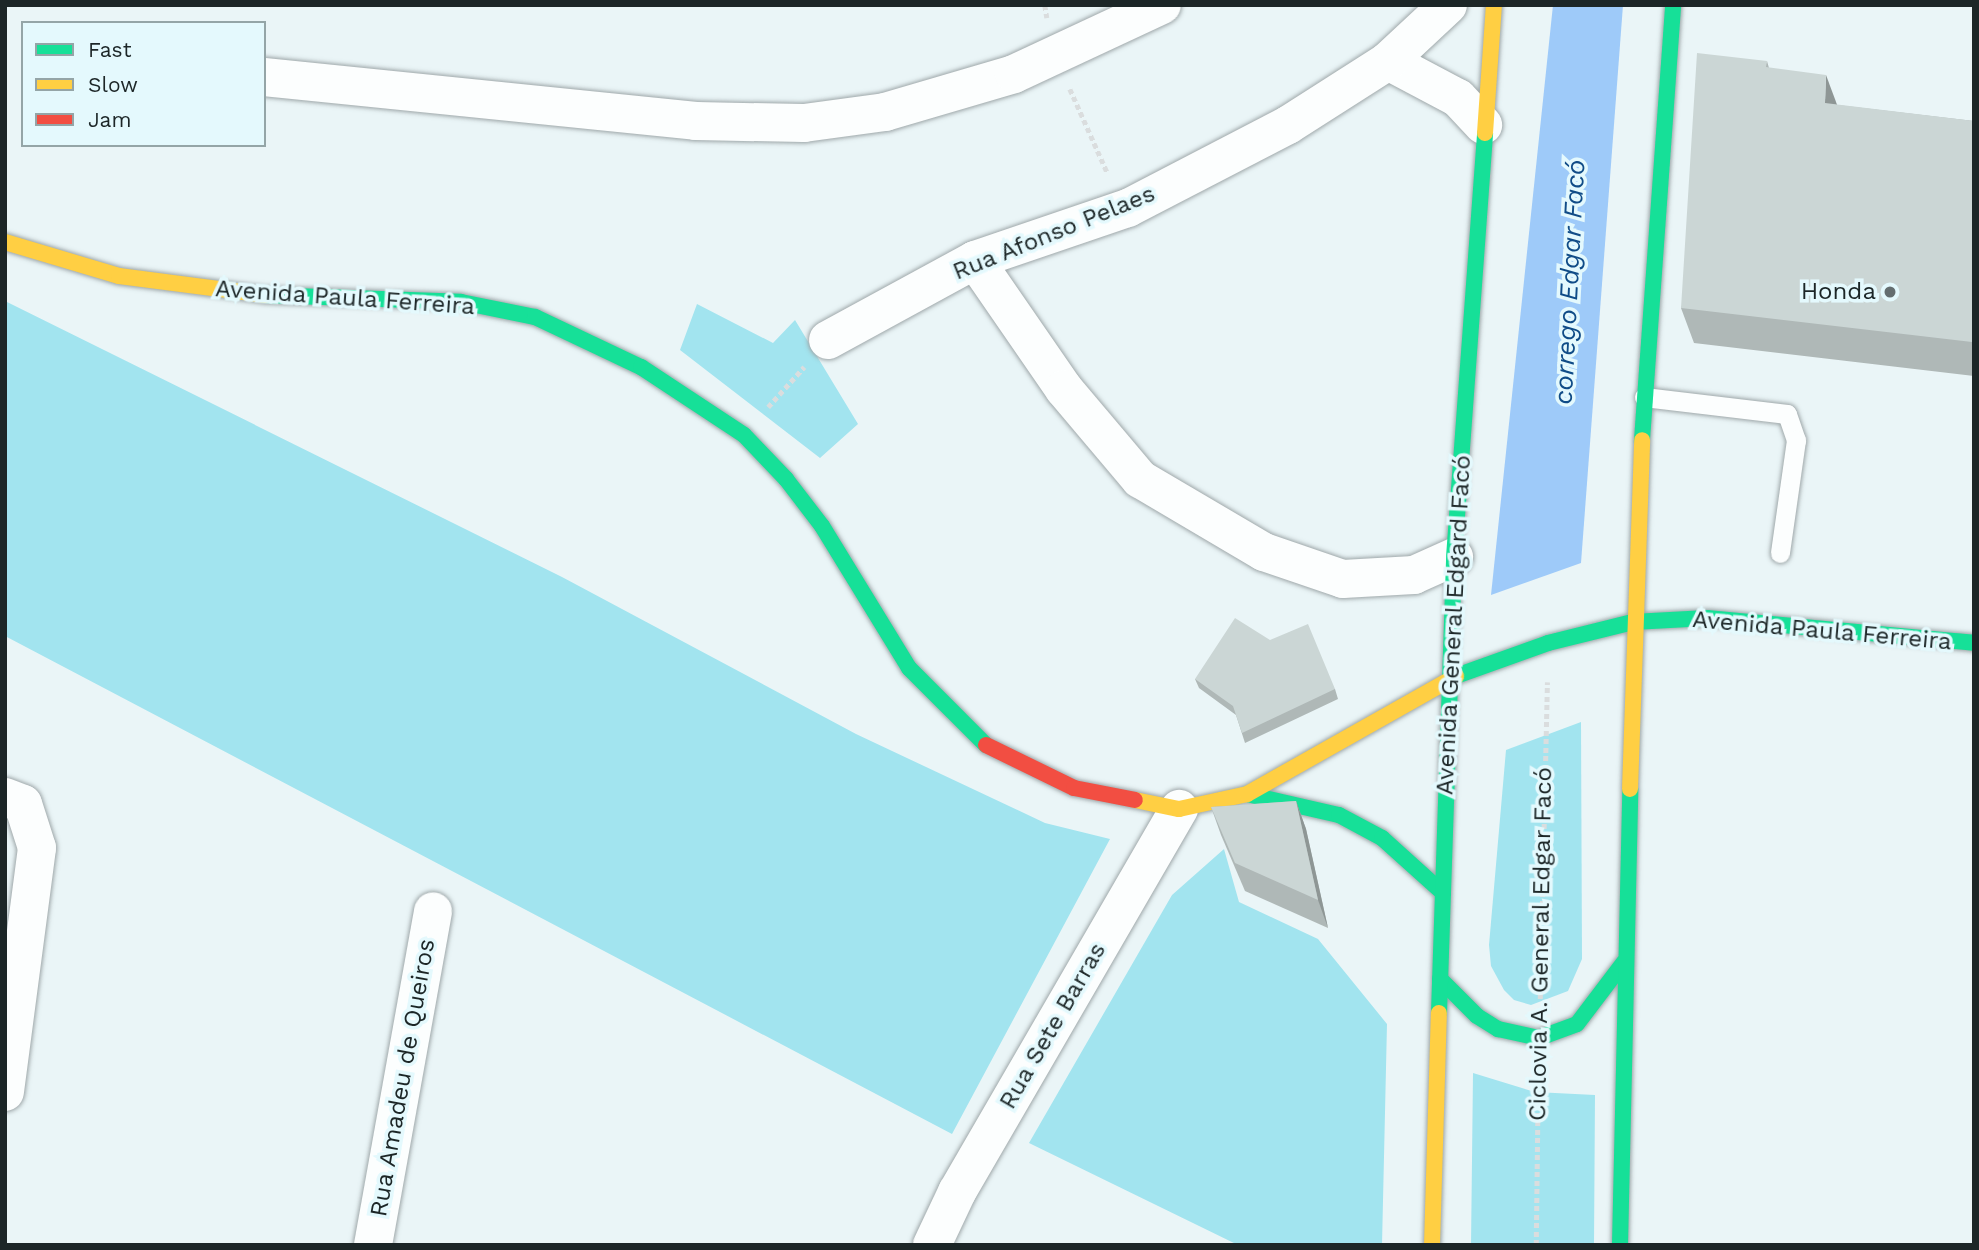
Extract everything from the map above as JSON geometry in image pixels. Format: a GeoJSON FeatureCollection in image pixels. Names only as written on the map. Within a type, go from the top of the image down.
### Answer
{"type":"FeatureCollection","features":[{"type":"Feature","properties":{"kind":"main road","name":"Avenida General Edgard Facó"},"geometry":{"type":"LineString","coordinates":[[1432,1245],[1454,557],[1483,125],[1494,5]]}},
{"type":"Feature","properties":{"kind":"main road"},"geometry":{"type":"LineString","coordinates":[[1619,1245],[1633,622],[1644,397],[1673,5]]}},
{"type":"Feature","properties":{"kind":"main road","name":"Avenida Paula Ferreira"},"geometry":{"type":"LineString","coordinates":[[5,242],[119,276],[225,292],[341,301],[461,302],[535,317],[641,366],[744,435],[786,479],[822,526],[909,667],[990,749],[1074,788],[1179,809],[1247,794],[1450,678],[1548,643],[1633,622],[1707,618],[1974,643]]}},
{"type":"Feature","properties":{"kind":"main road","name":"Avenida Paula Ferreira"},"geometry":{"type":"LineString","coordinates":[[1247,794],[1339,815],[1382,838],[1443,893]]}},
{"type":"Feature","properties":{"kind":"main road"},"geometry":{"type":"LineString","coordinates":[[1440,979],[1477,1016],[1498,1029],[1539,1038],[1577,1024],[1624,962]]}},
{"type":"Feature","properties":{"kind":"street"},"geometry":{"type":"LineString","coordinates":[[266,78],[696,121],[804,123],[885,112],[951,95],[1056,57],[1162,5]]}},
{"type":"Feature","properties":{"kind":"street","name":"Rua Afonso Pelaes"},"geometry":{"type":"LineString","coordinates":[[828,340],[975,260],[1128,208],[1287,125],[1388,61],[1448,5]]}},
{"type":"Feature","properties":{"kind":"street"},"geometry":{"type":"LineString","coordinates":[[1388,61],[1458,98],[1483,125]]}},
{"type":"Feature","properties":{"kind":"street"},"geometry":{"type":"LineString","coordinates":[[975,260],[1064,389],[1140,479],[1264,552],[1343,579],[1414,575],[1454,557]]}},
{"type":"Feature","properties":{"kind":"street"},"geometry":{"type":"LineString","coordinates":[[5,797],[23,804],[37,848],[5,1092]]}},
{"type":"Feature","properties":{"kind":"street","name":"Rua Sete Barras"},"geometry":{"type":"LineString","coordinates":[[932,1245],[957,1192],[1179,809]]}},
{"type":"Feature","properties":{"kind":"street","name":"Rua Amadeu de Queiros"},"geometry":{"type":"LineString","coordinates":[[373,1245],[433,911]]}},
{"type":"Feature","properties":{"kind":"lane"},"geometry":{"type":"LineString","coordinates":[[1644,397],[1787,414],[1796,440],[1780,553]]}},
{"type":"Feature","properties":{"kind":"path"},"geometry":{"type":"LineString","coordinates":[[1045,5],[1056,57],[1128,208]]}},
{"type":"Feature","properties":{"kind":"path"},"geometry":{"type":"LineString","coordinates":[[744,435],[828,340]]}},
{"type":"Feature","properties":{"kind":"path","name":"Ciclovia A. General Edgar Facó"},"geometry":{"type":"LineString","coordinates":[[1536,1245],[1548,643]]}},
{"type":"Feature","properties":{"kind":"shaded area"},"geometry":{"type":"Polygon","coordinates":[[[5,301],[562,577],[856,734],[1045,823],[1110,839],[952,1134],[5,636],[5,301]]]}},
{"type":"Feature","properties":{"kind":"shaded area"},"geometry":{"type":"Polygon","coordinates":[[[697,304],[773,343],[795,320],[858,424],[820,458],[680,350],[697,304]]]}},
{"type":"Feature","properties":{"kind":"shaded area"},"geometry":{"type":"Polygon","coordinates":[[[1581,722],[1582,959],[1568,991],[1531,1005],[1514,1000],[1504,990],[1491,966],[1489,945],[1506,750],[1581,722]]]}},
{"type":"Feature","properties":{"kind":"shaded area"},"geometry":{"type":"Polygon","coordinates":[[[1224,849],[1239,902],[1318,939],[1387,1024],[1382,1245],[1238,1245],[1029,1143],[1172,895],[1224,849]]]}},
{"type":"Feature","properties":{"kind":"shaded area"},"geometry":{"type":"Polygon","coordinates":[[[1473,1073],[1535,1092],[1595,1095],[1594,1245],[1471,1245],[1473,1073]]]}},
{"type":"Feature","properties":{"kind":"water","name":"corrego Edgar Facó"},"geometry":{"type":"Polygon","coordinates":[[[1553,5],[1623,5],[1581,563],[1491,595],[1553,5]]]}},
{"type":"Feature","properties":{"kind":"building"},"geometry":{"type":"Polygon","coordinates":[[[1697,53],[1767,61],[1766,67],[1826,75],[1825,103],[1974,121],[1972,342],[1681,308],[1697,53]]]}},
{"type":"Feature","properties":{"kind":"building"},"geometry":{"type":"Polygon","coordinates":[[[1235,618],[1270,640],[1308,624],[1335,689],[1242,733],[1233,706],[1195,679],[1235,618]]]}},
{"type":"Feature","properties":{"kind":"building"},"geometry":{"type":"Polygon","coordinates":[[[1296,801],[1318,900],[1235,863],[1211,807],[1296,801]]]}},
{"type":"Feature","properties":{"kind":"traffic: fast"},"geometry":{"type":"LineString","coordinates":[[1642,440],[1673,5]]}},
{"type":"Feature","properties":{"kind":"traffic: fast"},"geometry":{"type":"LineString","coordinates":[[1439,1013],[1454,557],[1485,133]]}},
{"type":"Feature","properties":{"kind":"traffic: fast"},"geometry":{"type":"LineString","coordinates":[[265,295],[461,302],[535,317],[641,367],[744,435],[786,479],[822,526],[909,668],[986,745]]}},
{"type":"Feature","properties":{"kind":"traffic: fast"},"geometry":{"type":"LineString","coordinates":[[1456,676],[1548,643],[1633,622],[1707,618],[1974,643]]}},
{"type":"Feature","properties":{"kind":"traffic: fast"},"geometry":{"type":"LineString","coordinates":[[1620,1245],[1630,789]]}},
{"type":"Feature","properties":{"kind":"traffic: fast"},"geometry":{"type":"LineString","coordinates":[[1247,794],[1339,815],[1382,838],[1443,893]]}},
{"type":"Feature","properties":{"kind":"traffic: fast"},"geometry":{"type":"LineString","coordinates":[[1440,979],[1477,1016],[1498,1029],[1539,1038],[1577,1024],[1624,962]]}},
{"type":"Feature","properties":{"kind":"traffic: slow"},"geometry":{"type":"LineString","coordinates":[[1485,133],[1494,5]]}},
{"type":"Feature","properties":{"kind":"traffic: slow"},"geometry":{"type":"LineString","coordinates":[[5,242],[119,276],[265,295]]}},
{"type":"Feature","properties":{"kind":"traffic: slow"},"geometry":{"type":"LineString","coordinates":[[1630,789],[1642,440]]}},
{"type":"Feature","properties":{"kind":"traffic: slow"},"geometry":{"type":"LineString","coordinates":[[1135,800],[1179,809],[1247,794],[1456,676]]}},
{"type":"Feature","properties":{"kind":"traffic: slow"},"geometry":{"type":"LineString","coordinates":[[1432,1245],[1439,1013]]}},
{"type":"Feature","properties":{"kind":"traffic: jam"},"geometry":{"type":"LineString","coordinates":[[986,745],[1074,788],[1135,800]]}},
{"type":"Feature","properties":{"kind":"place","name":"Honda"},"geometry":{"type":"Point","coordinates":[1890,292]}}]}
